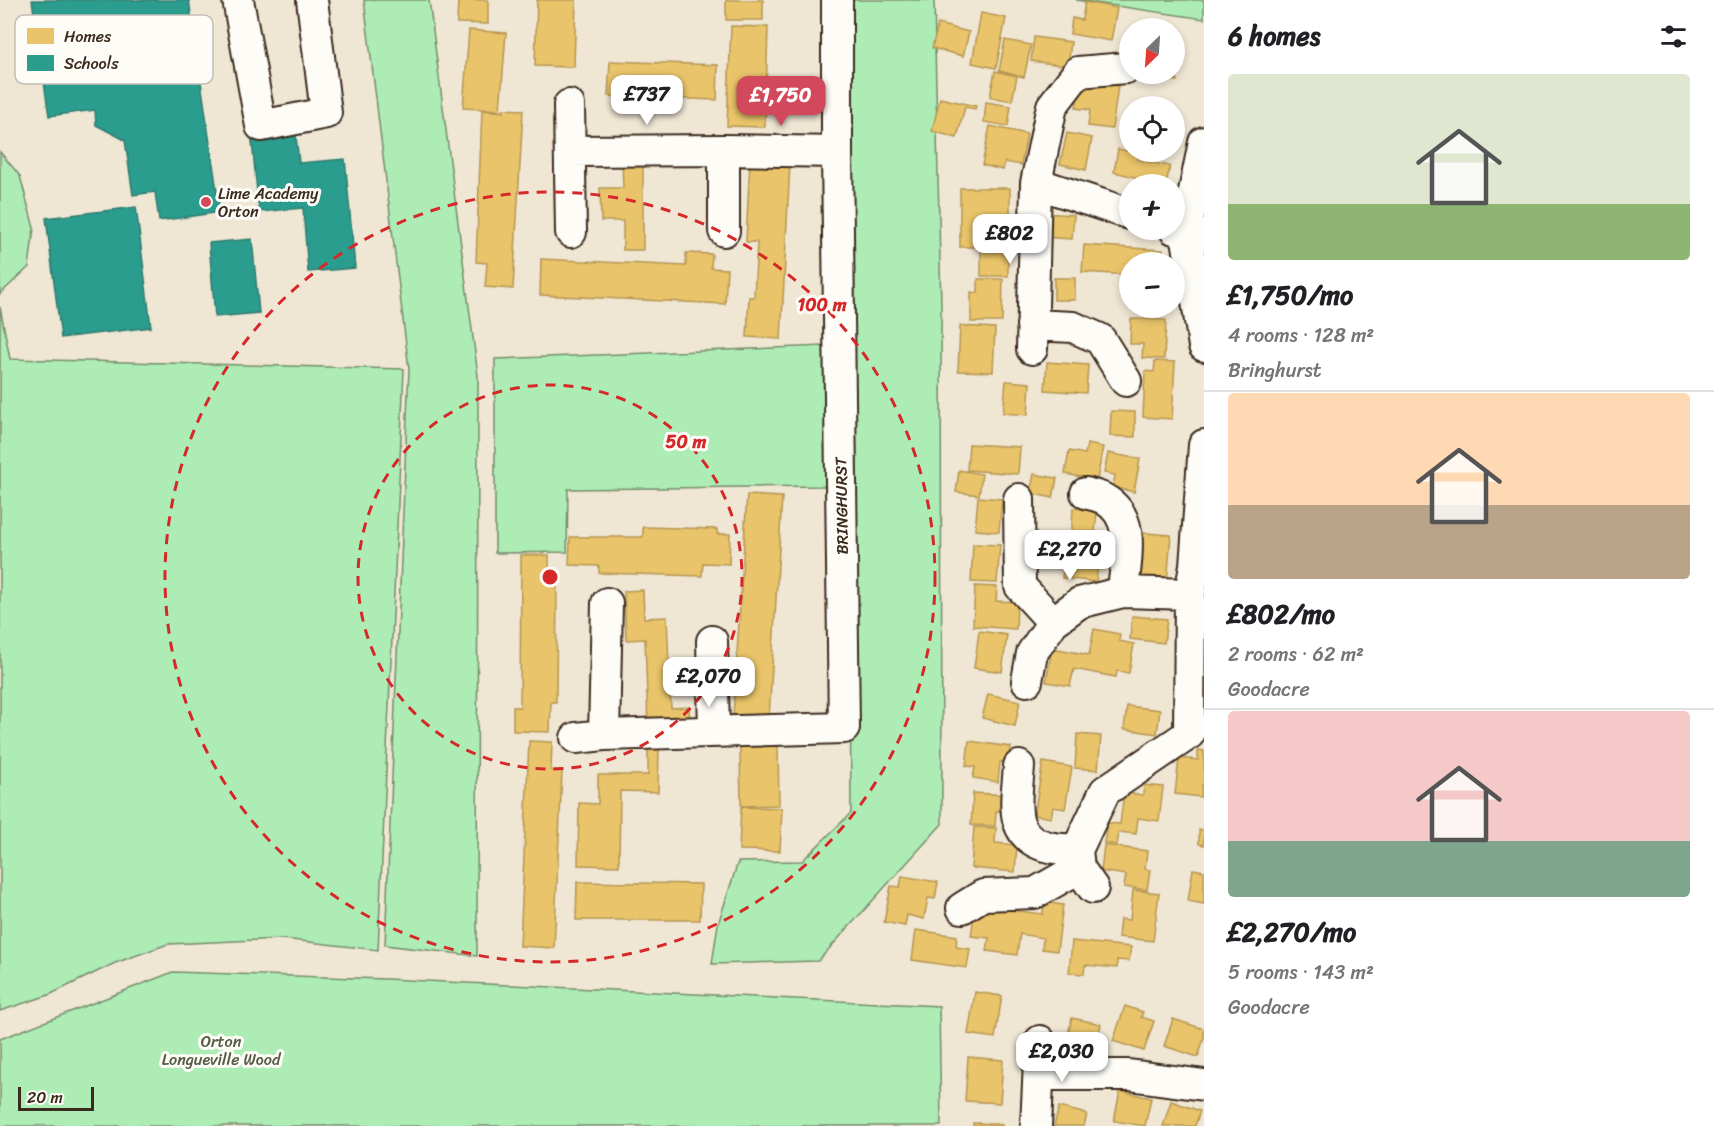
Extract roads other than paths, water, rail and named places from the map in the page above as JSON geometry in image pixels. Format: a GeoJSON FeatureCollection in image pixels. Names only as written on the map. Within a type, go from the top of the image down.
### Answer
{"type":"FeatureCollection","features":[{"type":"Feature","properties":{"kind":"street"},"geometry":{"type":"LineString","coordinates":[[238,0],[261,126],[326,113],[312,0]]}},
{"type":"Feature","properties":{"kind":"street","name":"BRINGHURST"},"geometry":{"type":"LineString","coordinates":[[608,603],[590,736],[844,728],[837,0]]}},
{"type":"Feature","properties":{"kind":"street"},"geometry":{"type":"LineString","coordinates":[[1119,69],[1078,72],[1052,106],[1036,183],[1032,337],[1073,327],[1100,339],[1126,381]]}},
{"type":"Feature","properties":{"kind":"street"},"geometry":{"type":"LineString","coordinates":[[569,105],[571,232]]}},
{"type":"Feature","properties":{"kind":"street"},"geometry":{"type":"LineString","coordinates":[[1204,142],[1188,232],[1204,346]]}},
{"type":"Feature","properties":{"kind":"street"},"geometry":{"type":"LineString","coordinates":[[723,231],[724,150]]}},
{"type":"Feature","properties":{"kind":"street"},"geometry":{"type":"LineString","coordinates":[[570,151],[837,152]]}},
{"type":"Feature","properties":{"kind":"street"},"geometry":{"type":"LineString","coordinates":[[1036,183],[1119,210]]}},
{"type":"Feature","properties":{"kind":"street"},"geometry":{"type":"LineString","coordinates":[[962,908],[983,895],[1035,893],[1083,868],[1105,791],[1196,735],[1196,575],[1204,445]]}},
{"type":"Feature","properties":{"kind":"street"},"geometry":{"type":"LineString","coordinates":[[1086,493],[1105,499],[1120,513],[1128,532],[1123,592]]}},
{"type":"Feature","properties":{"kind":"street"},"geometry":{"type":"LineString","coordinates":[[1019,499],[1020,586],[1053,622]]}},
{"type":"Feature","properties":{"kind":"street"},"geometry":{"type":"LineString","coordinates":[[1027,681],[1032,653],[1053,622],[1079,603],[1196,575]]}},
{"type":"Feature","properties":{"kind":"street"},"geometry":{"type":"LineString","coordinates":[[712,641],[714,732]]}},
{"type":"Feature","properties":{"kind":"street"},"geometry":{"type":"LineString","coordinates":[[1019,766],[1016,820],[1026,836],[1083,868]]}},
{"type":"Feature","properties":{"kind":"street"},"geometry":{"type":"LineString","coordinates":[[1036,1126],[1040,1041]]}},
{"type":"Feature","properties":{"kind":"street"},"geometry":{"type":"LineString","coordinates":[[1039,1076],[1129,1075],[1204,1085]]}},
{"type":"Feature","properties":{"kind":"place","name":"Lime Academy Orton"},"geometry":{"type":"Point","coordinates":[206,202]}},
{"type":"Feature","properties":{"kind":"park label","name":"Orton Longueville Wood"},"geometry":{"type":"Point","coordinates":[221,1050]}}]}
